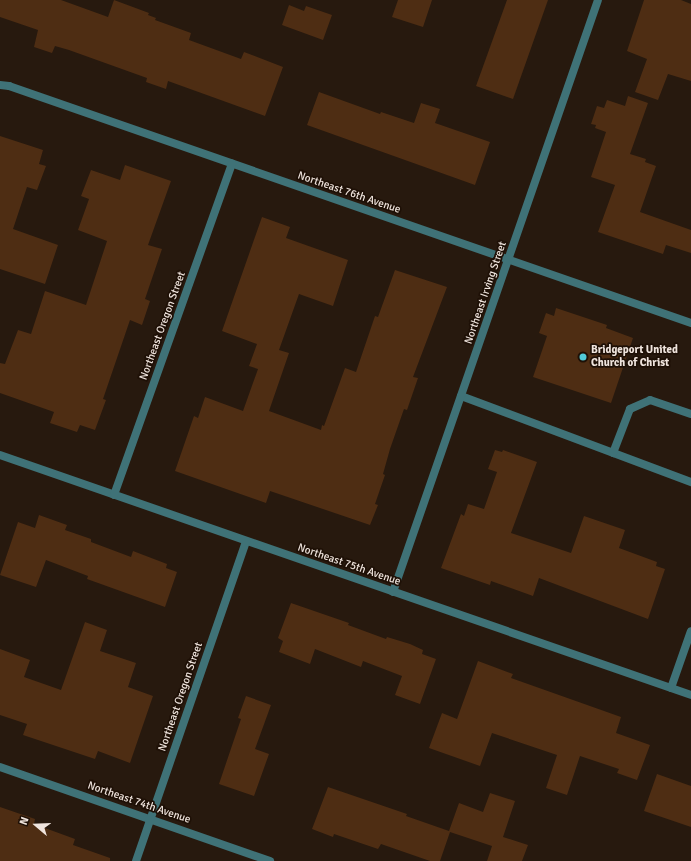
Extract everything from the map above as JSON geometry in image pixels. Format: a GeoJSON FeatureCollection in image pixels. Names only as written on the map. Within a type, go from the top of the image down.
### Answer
{"type":"FeatureCollection","features":[{"type":"Feature","properties":{"kind":"street","name":"Northeast Irving Street"},"geometry":{"type":"LineString","coordinates":[[393,592],[509,261],[598,0]]}},
{"type":"Feature","properties":{"kind":"street","name":"Northeast 76th Avenue"},"geometry":{"type":"LineString","coordinates":[[0,85],[9,86],[691,323]]}},
{"type":"Feature","properties":{"kind":"street","name":"Northeast Oregon Street"},"geometry":{"type":"LineString","coordinates":[[114,495],[232,163]]}},
{"type":"Feature","properties":{"kind":"street"},"geometry":{"type":"LineString","coordinates":[[461,396],[691,482]]}},
{"type":"Feature","properties":{"kind":"street"},"geometry":{"type":"LineString","coordinates":[[614,453],[630,409],[650,400],[691,414]]}},
{"type":"Feature","properties":{"kind":"street","name":"Northeast 75th Avenue"},"geometry":{"type":"LineString","coordinates":[[0,455],[691,695]]}},
{"type":"Feature","properties":{"kind":"street","name":"Northeast Oregon Street"},"geometry":{"type":"LineString","coordinates":[[136,861],[246,541]]}},
{"type":"Feature","properties":{"kind":"street"},"geometry":{"type":"LineString","coordinates":[[671,688],[691,631]]}},
{"type":"Feature","properties":{"kind":"street","name":"Northeast 74th Avenue"},"geometry":{"type":"LineString","coordinates":[[0,767],[270,861]]}},
{"type":"Feature","properties":{"kind":"building"},"geometry":{"type":"Polygon","coordinates":[[[0,0],[61,0],[108,17],[114,0],[149,13],[148,15],[156,18],[155,20],[191,33],[189,40],[241,59],[244,52],[283,67],[265,116],[168,81],[166,89],[146,82],[147,78],[69,50],[55,46],[52,53],[34,47],[38,30],[0,17],[0,0]]]}},
{"type":"Feature","properties":{"kind":"building"},"geometry":{"type":"Polygon","coordinates":[[[398,0],[432,0],[423,27],[392,17],[398,0]]]}},
{"type":"Feature","properties":{"kind":"building"},"geometry":{"type":"Polygon","coordinates":[[[507,0],[548,0],[513,99],[476,86],[507,0]]]}},
{"type":"Feature","properties":{"kind":"building"},"geometry":{"type":"Polygon","coordinates":[[[644,0],[681,0],[691,4],[691,81],[668,74],[658,100],[635,92],[647,59],[627,51],[644,0]]]}},
{"type":"Feature","properties":{"kind":"building"},"geometry":{"type":"Polygon","coordinates":[[[289,5],[304,11],[306,6],[332,15],[323,40],[282,25],[289,5]]]}},
{"type":"Feature","properties":{"kind":"building"},"geometry":{"type":"Polygon","coordinates":[[[319,92],[380,114],[381,112],[414,123],[421,103],[440,109],[435,123],[490,142],[475,185],[307,125],[319,92]]]}},
{"type":"Feature","properties":{"kind":"building"},"geometry":{"type":"Polygon","coordinates":[[[628,96],[648,103],[630,154],[646,159],[645,162],[656,166],[640,212],[691,230],[691,253],[666,245],[663,254],[598,232],[615,185],[591,177],[606,132],[595,128],[596,125],[591,124],[597,106],[604,108],[607,100],[625,106],[628,96]]]}},
{"type":"Feature","properties":{"kind":"building"},"geometry":{"type":"Polygon","coordinates":[[[0,136],[43,150],[39,164],[46,166],[37,190],[27,187],[13,229],[58,245],[45,284],[0,269],[0,136]]]}},
{"type":"Feature","properties":{"kind":"building"},"geometry":{"type":"Polygon","coordinates":[[[125,165],[171,181],[148,245],[162,249],[145,299],[150,301],[142,325],[130,320],[103,399],[106,400],[95,430],[80,425],[77,432],[50,423],[54,412],[0,393],[0,363],[5,364],[18,330],[31,334],[45,291],[86,305],[107,241],[78,230],[89,199],[81,196],[91,170],[120,180],[125,165]]]}},
{"type":"Feature","properties":{"kind":"building"},"geometry":{"type":"Polygon","coordinates":[[[262,217],[290,227],[286,238],[348,260],[333,306],[299,294],[279,350],[289,353],[269,411],[321,430],[322,425],[324,426],[345,368],[356,372],[375,316],[378,317],[395,270],[447,287],[413,377],[418,378],[407,410],[404,409],[390,449],[383,474],[385,475],[375,504],[378,505],[370,525],[270,491],[266,503],[175,471],[194,416],[198,418],[205,397],[243,411],[258,369],[249,366],[257,344],[222,331],[262,217]]]}},
{"type":"Feature","properties":{"kind":"building","name":"Bridgeport United Church of Christ"},"geometry":{"type":"Polygon","coordinates":[[[556,308],[607,325],[606,328],[633,338],[611,403],[533,377],[547,336],[539,333],[546,313],[554,316],[556,308]]]}},
{"type":"Feature","properties":{"kind":"building"},"geometry":{"type":"Polygon","coordinates":[[[495,450],[502,452],[503,450],[537,462],[511,533],[571,553],[584,516],[625,530],[619,548],[657,562],[656,566],[665,569],[648,619],[539,578],[533,596],[491,581],[490,585],[441,568],[461,514],[464,516],[468,504],[484,509],[497,472],[488,469],[495,450]]]}},
{"type":"Feature","properties":{"kind":"building"},"geometry":{"type":"Polygon","coordinates":[[[39,515],[67,525],[65,530],[91,539],[91,542],[131,557],[133,551],[167,564],[166,568],[177,572],[165,607],[87,579],[88,576],[46,560],[36,587],[0,575],[18,522],[35,528],[39,515]]]}},
{"type":"Feature","properties":{"kind":"building"},"geometry":{"type":"Polygon","coordinates":[[[291,603],[349,623],[348,625],[386,639],[387,637],[410,644],[423,650],[422,654],[436,659],[420,704],[395,695],[402,676],[363,661],[361,667],[315,649],[310,664],[279,652],[283,641],[278,638],[291,603]]]}},
{"type":"Feature","properties":{"kind":"building"},"geometry":{"type":"Polygon","coordinates":[[[85,622],[107,630],[100,651],[136,663],[128,687],[153,696],[130,763],[98,751],[95,759],[23,735],[27,724],[0,715],[0,649],[30,660],[24,677],[61,690],[85,622]]]}},
{"type":"Feature","properties":{"kind":"building"},"geometry":{"type":"Polygon","coordinates":[[[478,661],[513,674],[511,678],[621,717],[616,733],[650,745],[637,780],[617,773],[619,769],[580,756],[567,795],[546,788],[557,755],[492,733],[480,766],[429,748],[442,713],[457,719],[478,661]]]}},
{"type":"Feature","properties":{"kind":"building"},"geometry":{"type":"Polygon","coordinates":[[[246,696],[271,705],[255,749],[269,754],[254,796],[219,784],[241,719],[238,718],[246,696]]]}},
{"type":"Feature","properties":{"kind":"building"},"geometry":{"type":"Polygon","coordinates":[[[657,774],[691,786],[691,827],[644,811],[657,774]]]}},
{"type":"Feature","properties":{"kind":"building"},"geometry":{"type":"Polygon","coordinates":[[[328,787],[407,814],[406,816],[449,831],[459,803],[483,812],[490,793],[515,801],[503,837],[528,845],[522,861],[487,861],[492,846],[450,832],[440,861],[430,861],[381,844],[378,849],[334,834],[333,837],[312,829],[328,787]]]}},
{"type":"Feature","properties":{"kind":"building"},"geometry":{"type":"Polygon","coordinates":[[[0,807],[35,819],[34,824],[75,839],[73,845],[110,858],[110,861],[0,861],[0,807]]]}},
{"type":"Feature","properties":{"kind":"place","name":"Bridgeport United Church of Christ"},"geometry":{"type":"Point","coordinates":[583,357]}}]}
